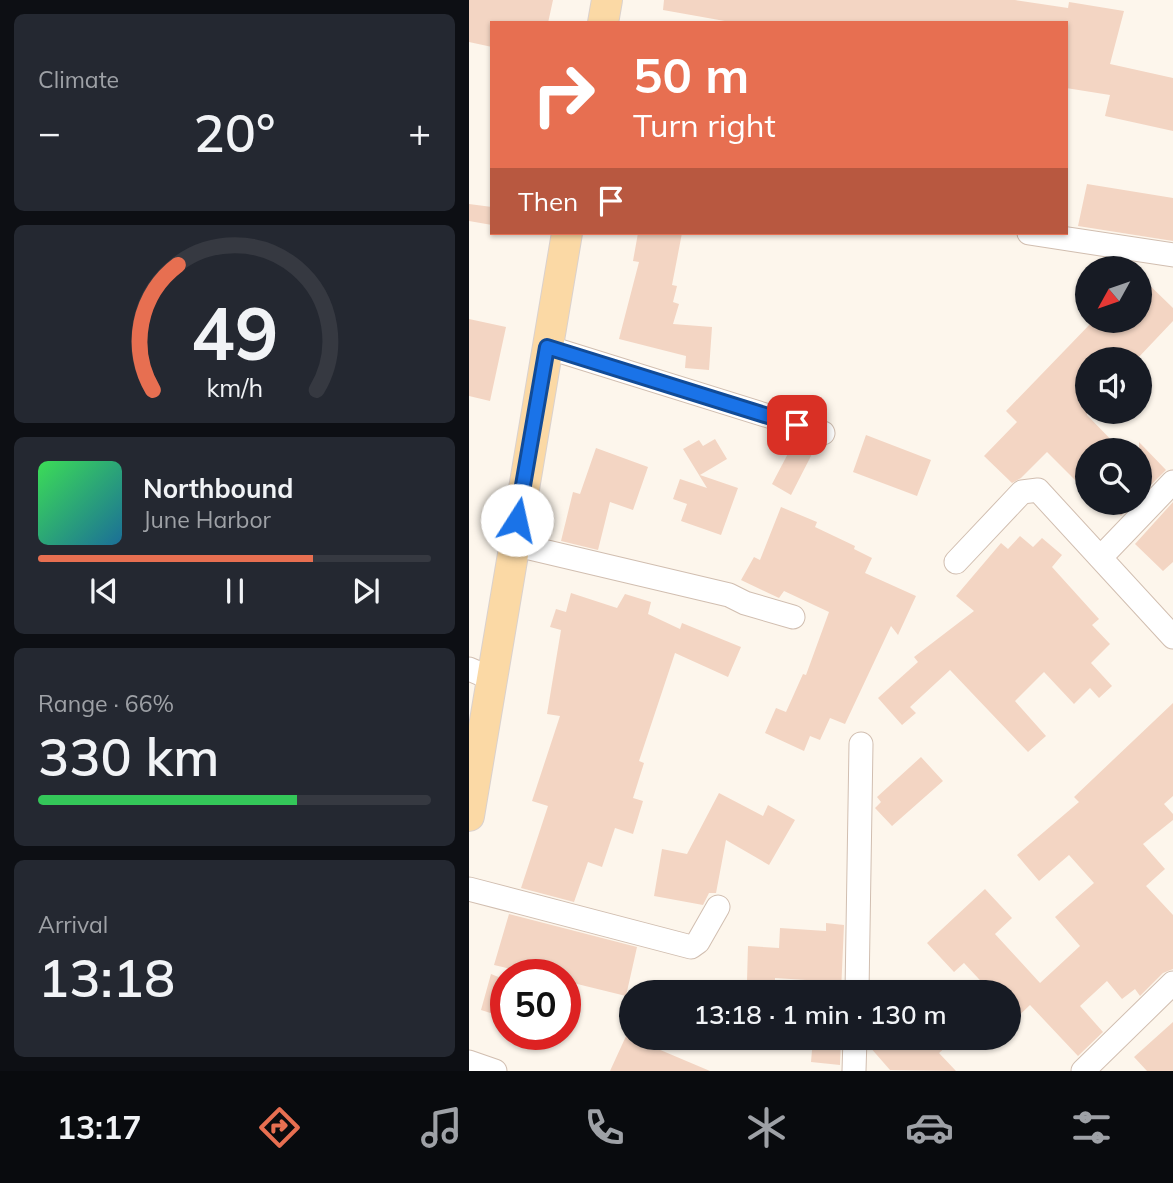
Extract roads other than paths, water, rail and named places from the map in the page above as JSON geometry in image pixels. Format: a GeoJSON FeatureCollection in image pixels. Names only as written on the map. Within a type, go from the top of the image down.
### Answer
{"type":"FeatureCollection","features":[{"type":"Feature","properties":{"kind":"main road"},"geometry":{"type":"LineString","coordinates":[[603,21],[607,0]]}},
{"type":"Feature","properties":{"kind":"main road"},"geometry":{"type":"LineString","coordinates":[[469,816],[480,673],[513,544],[567,235]]}},
{"type":"Feature","properties":{"kind":"street"},"geometry":{"type":"LineString","coordinates":[[1042,235],[1173,255]]}},
{"type":"Feature","properties":{"kind":"street"},"geometry":{"type":"LineString","coordinates":[[547,347],[823,433]]}},
{"type":"Feature","properties":{"kind":"street"},"geometry":{"type":"LineString","coordinates":[[1102,556],[1173,482]]}},
{"type":"Feature","properties":{"kind":"street"},"geometry":{"type":"LineString","coordinates":[[956,562],[1022,492],[1033,488],[1102,556],[1173,637]]}},
{"type":"Feature","properties":{"kind":"street"},"geometry":{"type":"LineString","coordinates":[[513,544],[729,595],[745,603],[793,617]]}},
{"type":"Feature","properties":{"kind":"street"},"geometry":{"type":"LineString","coordinates":[[857,980],[861,744]]}},
{"type":"Feature","properties":{"kind":"street"},"geometry":{"type":"LineString","coordinates":[[469,889],[691,947],[698,942],[719,907]]}},
{"type":"Feature","properties":{"kind":"street"},"geometry":{"type":"LineString","coordinates":[[1083,1071],[1173,983]]}},
{"type":"Feature","properties":{"kind":"street"},"geometry":{"type":"LineString","coordinates":[[854,1071],[855,1050]]}},
{"type":"Feature","properties":{"kind":"street"},"geometry":{"type":"LineString","coordinates":[[469,1062],[495,1071]]}}]}
